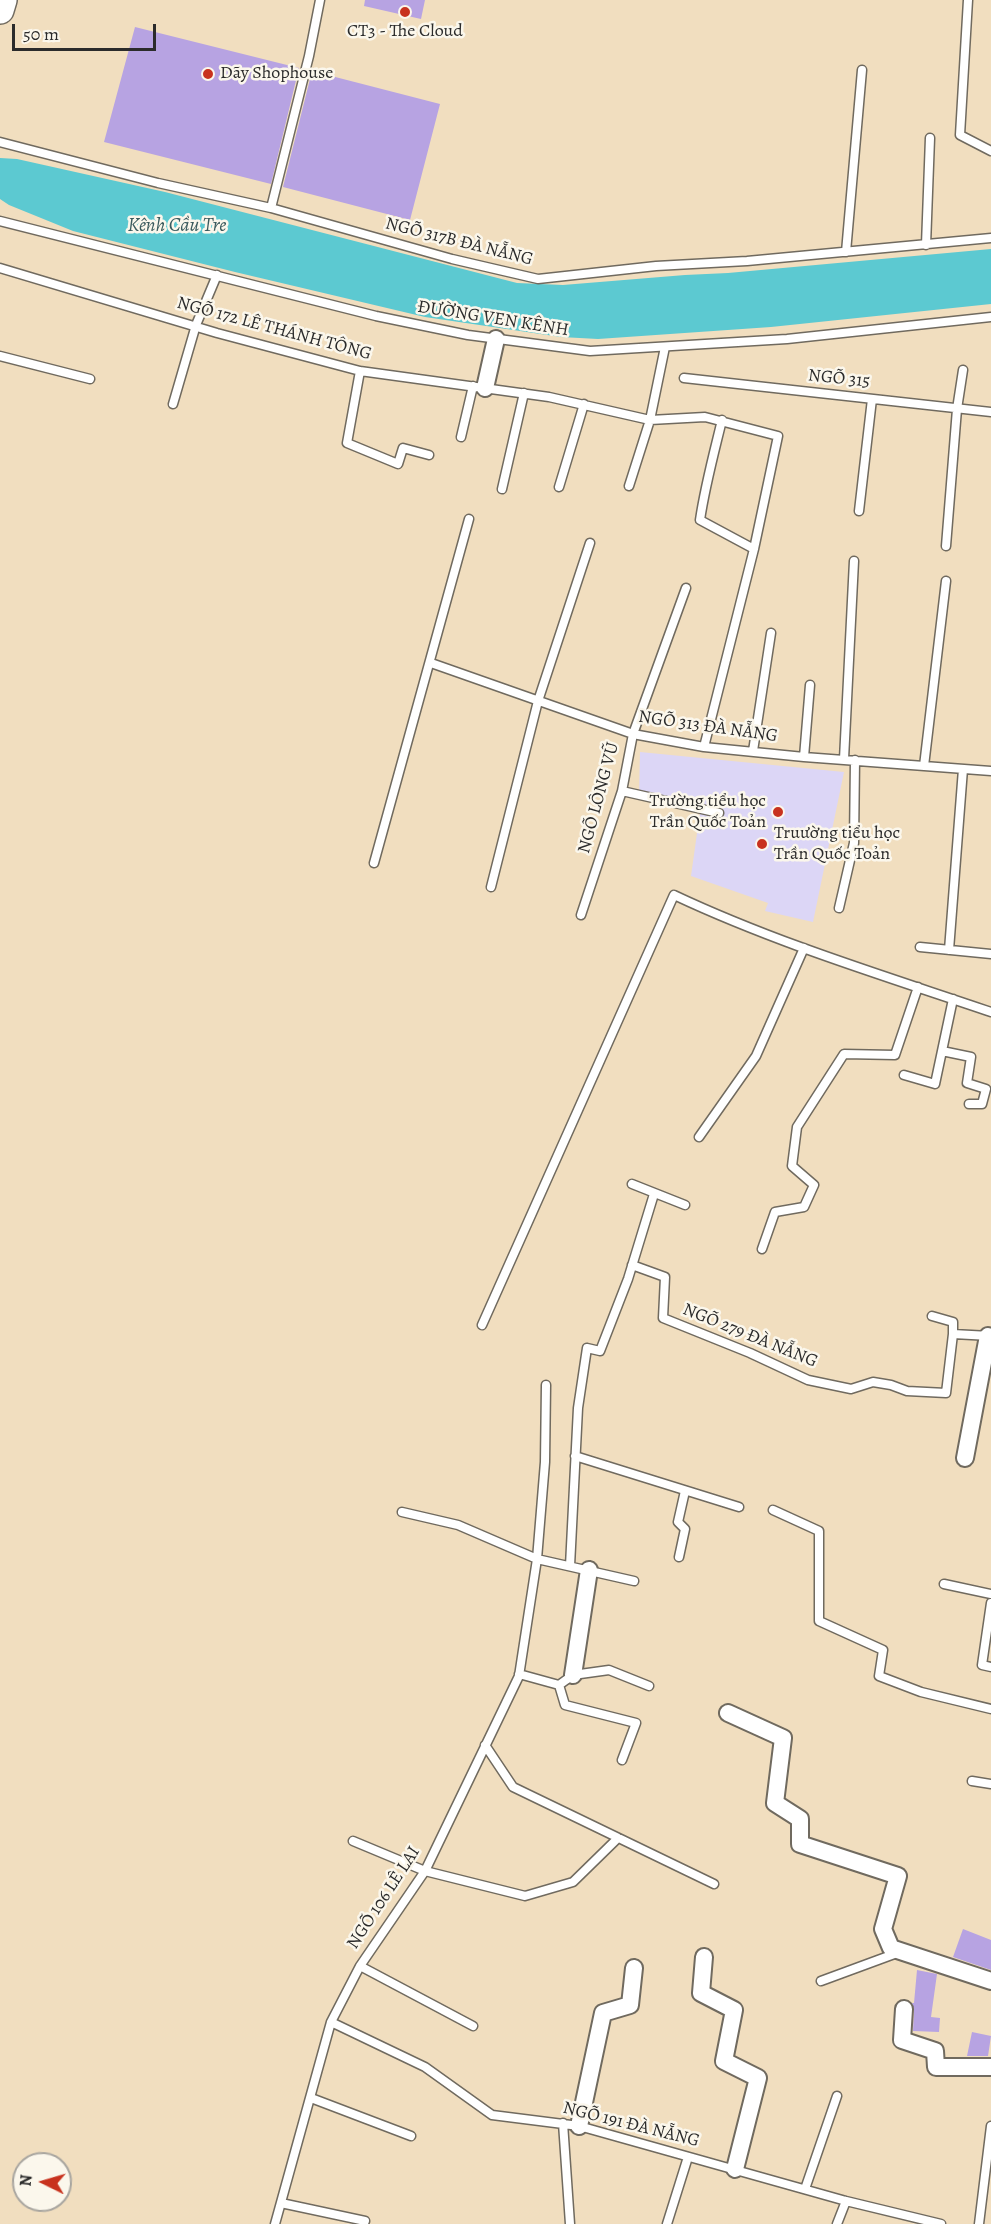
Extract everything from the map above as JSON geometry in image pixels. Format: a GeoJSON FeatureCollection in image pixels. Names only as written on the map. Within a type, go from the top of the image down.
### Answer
{"type":"FeatureCollection","features":[{"type":"Feature","properties":{"kind":"main road"},"geometry":{"type":"LineString","coordinates":[[0,10],[3,0]]}},
{"type":"Feature","properties":{"kind":"street"},"geometry":{"type":"LineString","coordinates":[[479,387],[496,339]]}},
{"type":"Feature","properties":{"kind":"street"},"geometry":{"type":"LineString","coordinates":[[965,1458],[990,1336]]}},
{"type":"Feature","properties":{"kind":"street"},"geometry":{"type":"LineString","coordinates":[[566,1680],[589,1570]]}},
{"type":"Feature","properties":{"kind":"street"},"geometry":{"type":"LineString","coordinates":[[728,1713],[783,1738],[775,1803],[800,1819],[800,1844],[898,1876],[883,1929],[891,1948],[991,1981]]}},
{"type":"Feature","properties":{"kind":"street"},"geometry":{"type":"LineString","coordinates":[[704,1957],[701,1993],[734,2010],[724,2061],[758,2078],[735,2169]]}},
{"type":"Feature","properties":{"kind":"street"},"geometry":{"type":"LineString","coordinates":[[571,2124],[603,2013],[630,2006],[634,1968]]}},
{"type":"Feature","properties":{"kind":"street"},"geometry":{"type":"LineString","coordinates":[[904,2009],[902,2040],[935,2051],[936,2067],[991,2067]]}},
{"type":"Feature","properties":{"kind":"lane"},"geometry":{"type":"LineString","coordinates":[[271,208],[309,56],[320,0]]}},
{"type":"Feature","properties":{"kind":"lane"},"geometry":{"type":"LineString","coordinates":[[968,0],[960,135],[991,151]]}},
{"type":"Feature","properties":{"kind":"lane"},"geometry":{"type":"LineString","coordinates":[[846,252],[862,70]]}},
{"type":"Feature","properties":{"kind":"lane"},"geometry":{"type":"LineString","coordinates":[[926,245],[930,138]]}},
{"type":"Feature","properties":{"kind":"lane","name":"NGÕ 317B ĐÀ NẴNG"},"geometry":{"type":"LineString","coordinates":[[0,142],[158,183],[271,208],[452,259],[538,279],[656,266],[846,252],[991,238]]}},
{"type":"Feature","properties":{"kind":"lane","name":"ĐƯỜNG VEN KÊNH"},"geometry":{"type":"LineString","coordinates":[[0,221],[376,316],[468,335],[590,351],[787,339],[991,317]]}},
{"type":"Feature","properties":{"kind":"lane","name":"NGÕ 172 LÊ THÁNH TÔNG"},"geometry":{"type":"LineString","coordinates":[[0,268],[217,333],[360,371],[524,393],[584,404],[650,420],[705,417],[778,436],[754,549]]}},
{"type":"Feature","properties":{"kind":"lane"},"geometry":{"type":"LineString","coordinates":[[173,404],[196,325],[217,275]]}},
{"type":"Feature","properties":{"kind":"lane"},"geometry":{"type":"LineString","coordinates":[[629,486],[650,420],[665,346]]}},
{"type":"Feature","properties":{"kind":"lane"},"geometry":{"type":"LineString","coordinates":[[0,356],[90,379]]}},
{"type":"Feature","properties":{"kind":"lane"},"geometry":{"type":"LineString","coordinates":[[946,546],[957,409],[963,370]]}},
{"type":"Feature","properties":{"kind":"lane"},"geometry":{"type":"LineString","coordinates":[[360,371],[347,443],[398,464],[403,448],[429,455]]}},
{"type":"Feature","properties":{"kind":"lane","name":"NGÕ 315"},"geometry":{"type":"LineString","coordinates":[[684,378],[991,412]]}},
{"type":"Feature","properties":{"kind":"lane"},"geometry":{"type":"LineString","coordinates":[[461,436],[479,387]]}},
{"type":"Feature","properties":{"kind":"lane"},"geometry":{"type":"LineString","coordinates":[[502,489],[524,393]]}},
{"type":"Feature","properties":{"kind":"lane"},"geometry":{"type":"LineString","coordinates":[[859,511],[872,399]]}},
{"type":"Feature","properties":{"kind":"lane"},"geometry":{"type":"LineString","coordinates":[[559,487],[584,404]]}},
{"type":"Feature","properties":{"kind":"lane"},"geometry":{"type":"LineString","coordinates":[[704,747],[754,549],[700,520],[705,486],[717,450],[722,420]]}},
{"type":"Feature","properties":{"kind":"lane"},"geometry":{"type":"LineString","coordinates":[[374,862],[431,663],[469,519]]}},
{"type":"Feature","properties":{"kind":"lane"},"geometry":{"type":"LineString","coordinates":[[490,887],[538,701],[590,543]]}},
{"type":"Feature","properties":{"kind":"lane"},"geometry":{"type":"LineString","coordinates":[[844,759],[854,561]]}},
{"type":"Feature","properties":{"kind":"lane"},"geometry":{"type":"LineString","coordinates":[[924,766],[945,581]]}},
{"type":"Feature","properties":{"kind":"lane","name":"NGÕ LÔNG VŨ"},"geometry":{"type":"LineString","coordinates":[[581,915],[622,791],[633,734],[686,588]]}},
{"type":"Feature","properties":{"kind":"lane"},"geometry":{"type":"LineString","coordinates":[[753,751],[771,633]]}},
{"type":"Feature","properties":{"kind":"lane","name":"NGÕ 313 ĐÀ NẴNG"},"geometry":{"type":"LineString","coordinates":[[431,663],[633,734],[704,747],[991,771]]}},
{"type":"Feature","properties":{"kind":"lane"},"geometry":{"type":"LineString","coordinates":[[804,757],[810,685]]}},
{"type":"Feature","properties":{"kind":"lane"},"geometry":{"type":"LineString","coordinates":[[839,908],[854,843],[855,760]]}},
{"type":"Feature","properties":{"kind":"lane"},"geometry":{"type":"LineString","coordinates":[[950,950],[963,769]]}},
{"type":"Feature","properties":{"kind":"lane"},"geometry":{"type":"LineString","coordinates":[[622,791],[719,813]]}},
{"type":"Feature","properties":{"kind":"lane"},"geometry":{"type":"LineString","coordinates":[[482,1325],[674,895],[723,918],[804,948],[991,1012]]}},
{"type":"Feature","properties":{"kind":"lane"},"geometry":{"type":"LineString","coordinates":[[920,947],[991,954]]}},
{"type":"Feature","properties":{"kind":"lane"},"geometry":{"type":"LineString","coordinates":[[699,1137],[756,1056],[804,948]]}},
{"type":"Feature","properties":{"kind":"lane"},"geometry":{"type":"LineString","coordinates":[[762,1249],[775,1212],[804,1207],[814,1185],[792,1166],[797,1127],[844,1054],[895,1054],[918,987]]}},
{"type":"Feature","properties":{"kind":"lane"},"geometry":{"type":"LineString","coordinates":[[904,1075],[935,1084],[953,999]]}},
{"type":"Feature","properties":{"kind":"lane"},"geometry":{"type":"LineString","coordinates":[[942,1051],[971,1057],[967,1083],[986,1089],[982,1104],[969,1104]]}},
{"type":"Feature","properties":{"kind":"lane"},"geometry":{"type":"LineString","coordinates":[[632,1184],[685,1205]]}},
{"type":"Feature","properties":{"kind":"lane"},"geometry":{"type":"LineString","coordinates":[[570,1566],[578,1408],[587,1348],[600,1351],[633,1264],[654,1194]]}},
{"type":"Feature","properties":{"kind":"lane","name":"NGÕ 279 ĐÀ NẴNG"},"geometry":{"type":"LineString","coordinates":[[633,1264],[665,1277],[663,1318],[750,1353],[808,1380],[851,1389],[873,1382],[907,1391],[946,1393],[953,1334]]}},
{"type":"Feature","properties":{"kind":"lane"},"geometry":{"type":"LineString","coordinates":[[932,1316],[953,1322],[953,1334],[990,1336]]}},
{"type":"Feature","properties":{"kind":"lane","name":"NGÕ 106 LÊ LAI"},"geometry":{"type":"LineString","coordinates":[[275,2224],[331,2022],[360,1966],[425,1871],[519,1674],[537,1559],[545,1462],[546,1385]]}},
{"type":"Feature","properties":{"kind":"lane"},"geometry":{"type":"LineString","coordinates":[[575,1456],[739,1507]]}},
{"type":"Feature","properties":{"kind":"lane"},"geometry":{"type":"LineString","coordinates":[[679,1557],[685,1529],[678,1522],[685,1491]]}},
{"type":"Feature","properties":{"kind":"lane"},"geometry":{"type":"LineString","coordinates":[[773,1510],[819,1531],[819,1621],[883,1650],[879,1676],[921,1692],[991,1709]]}},
{"type":"Feature","properties":{"kind":"lane"},"geometry":{"type":"LineString","coordinates":[[402,1512],[458,1525],[537,1559],[634,1581]]}},
{"type":"Feature","properties":{"kind":"lane"},"geometry":{"type":"LineString","coordinates":[[944,1584],[991,1594]]}},
{"type":"Feature","properties":{"kind":"lane"},"geometry":{"type":"LineString","coordinates":[[991,1603],[982,1665],[991,1667]]}},
{"type":"Feature","properties":{"kind":"lane"},"geometry":{"type":"LineString","coordinates":[[519,1674],[566,1680],[609,1670],[649,1686]]}},
{"type":"Feature","properties":{"kind":"lane"},"geometry":{"type":"LineString","coordinates":[[566,1680],[565,1706],[636,1723],[622,1760]]}},
{"type":"Feature","properties":{"kind":"lane"},"geometry":{"type":"LineString","coordinates":[[485,1745],[513,1787],[714,1884]]}},
{"type":"Feature","properties":{"kind":"lane"},"geometry":{"type":"LineString","coordinates":[[972,1781],[991,1784]]}},
{"type":"Feature","properties":{"kind":"lane"},"geometry":{"type":"LineString","coordinates":[[352,1841],[425,1871],[525,1896],[573,1882],[618,1838]]}},
{"type":"Feature","properties":{"kind":"lane"},"geometry":{"type":"LineString","coordinates":[[821,1981],[901,1951]]}},
{"type":"Feature","properties":{"kind":"lane"},"geometry":{"type":"LineString","coordinates":[[360,1966],[473,2026]]}},
{"type":"Feature","properties":{"kind":"lane","name":"NGÕ 191 ĐÀ NẴNG"},"geometry":{"type":"LineString","coordinates":[[331,2022],[425,2067],[492,2115],[571,2124],[846,2201],[941,2224]]}},
{"type":"Feature","properties":{"kind":"lane"},"geometry":{"type":"LineString","coordinates":[[805,2189],[837,2096]]}},
{"type":"Feature","properties":{"kind":"lane"},"geometry":{"type":"LineString","coordinates":[[311,2098],[411,2136]]}},
{"type":"Feature","properties":{"kind":"lane"},"geometry":{"type":"LineString","coordinates":[[570,2224],[571,2124]]}},
{"type":"Feature","properties":{"kind":"lane"},"geometry":{"type":"LineString","coordinates":[[979,2224],[991,2126]]}},
{"type":"Feature","properties":{"kind":"lane"},"geometry":{"type":"LineString","coordinates":[[667,2224],[688,2157]]}},
{"type":"Feature","properties":{"kind":"lane"},"geometry":{"type":"LineString","coordinates":[[837,2224],[846,2201]]}},
{"type":"Feature","properties":{"kind":"lane"},"geometry":{"type":"LineString","coordinates":[[281,2203],[365,2221]]}},
{"type":"Feature","properties":{"kind":"shaded area","name":"Truường tiểu học Trần Quốc Toản"},"geometry":{"type":"Polygon","coordinates":[[[640,752],[844,772],[813,922],[765,911],[768,903],[691,876],[700,812],[639,797],[640,752]]]}},
{"type":"Feature","properties":{"kind":"water","name":"Kênh Cầu Tre"},"geometry":{"type":"Polygon","coordinates":[[[0,158],[17,159],[165,192],[517,283],[563,285],[728,273],[991,249],[991,304],[771,327],[598,339],[561,337],[425,317],[73,231],[9,205],[0,199],[0,158]]]}},
{"type":"Feature","properties":{"kind":"building","name":"CT3 - The Cloud"},"geometry":{"type":"Polygon","coordinates":[[[365,0],[425,0],[421,19],[364,6],[365,0]]]}},
{"type":"Feature","properties":{"kind":"building"},"geometry":{"type":"Polygon","coordinates":[[[135,27],[299,68],[271,184],[104,142],[135,27]]]}},
{"type":"Feature","properties":{"kind":"building"},"geometry":{"type":"Polygon","coordinates":[[[312,71],[440,104],[410,220],[283,187],[312,71]]]}},
{"type":"Feature","properties":{"kind":"building"},"geometry":{"type":"Polygon","coordinates":[[[963,1929],[991,1940],[991,1970],[953,1957],[963,1929]]]}},
{"type":"Feature","properties":{"kind":"building"},"geometry":{"type":"Polygon","coordinates":[[[917,1970],[937,1974],[931,2017],[940,2018],[939,2032],[913,2031],[912,2003],[914,2003],[917,1970]]]}},
{"type":"Feature","properties":{"kind":"building"},"geometry":{"type":"Polygon","coordinates":[[[972,2032],[991,2036],[988,2056],[967,2056],[972,2032]]]}},
{"type":"Feature","properties":{"kind":"place","name":"CT3 - The Cloud"},"geometry":{"type":"Point","coordinates":[405,12]}},
{"type":"Feature","properties":{"kind":"place","name":"Dãy Shophouse"},"geometry":{"type":"Point","coordinates":[208,74]}},
{"type":"Feature","properties":{"kind":"place","name":"Trường tiểu học Trần Quốc Toản"},"geometry":{"type":"Point","coordinates":[778,812]}},
{"type":"Feature","properties":{"kind":"place","name":"Truường tiểu học Trần Quốc Toản"},"geometry":{"type":"Point","coordinates":[762,844]}}]}
